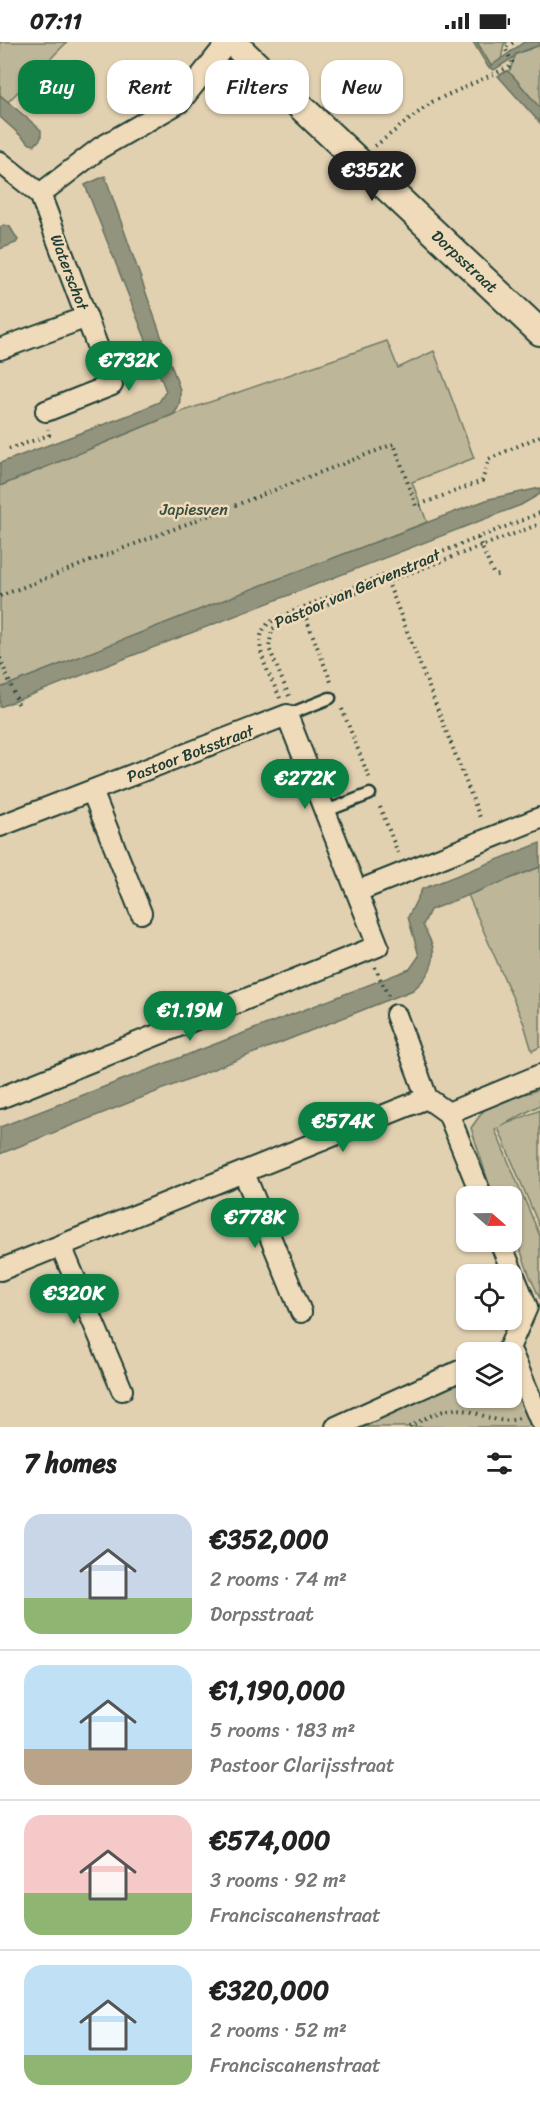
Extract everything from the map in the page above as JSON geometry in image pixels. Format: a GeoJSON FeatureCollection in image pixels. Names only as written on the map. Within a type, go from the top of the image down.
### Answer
{"type":"FeatureCollection","features":[{"type":"Feature","properties":{"kind":"street","name":"Dorpsstraat"},"geometry":{"type":"LineString","coordinates":[[230,42],[540,332]]}},
{"type":"Feature","properties":{"kind":"street"},"geometry":{"type":"LineString","coordinates":[[0,162],[40,194],[100,148],[180,102],[230,42]]}},
{"type":"Feature","properties":{"kind":"street","name":"Waterschot"},"geometry":{"type":"LineString","coordinates":[[40,194],[112,385],[46,411]]}},
{"type":"Feature","properties":{"kind":"street"},"geometry":{"type":"LineString","coordinates":[[0,349],[87,317]]}},
{"type":"Feature","properties":{"kind":"street"},"geometry":{"type":"LineString","coordinates":[[0,1098],[378,946],[291,714]]}},
{"type":"Feature","properties":{"kind":"street","name":"Pastoor Botsstraat"},"geometry":{"type":"LineString","coordinates":[[0,826],[291,714]]}},
{"type":"Feature","properties":{"kind":"street"},"geometry":{"type":"LineString","coordinates":[[92,791],[141,913]]}},
{"type":"Feature","properties":{"kind":"street"},"geometry":{"type":"LineString","coordinates":[[358,891],[540,818]]}},
{"type":"Feature","properties":{"kind":"street"},"geometry":{"type":"LineString","coordinates":[[392,1007],[427,1098],[448,1113],[478,1186]]}},
{"type":"Feature","properties":{"kind":"street"},"geometry":{"type":"LineString","coordinates":[[448,1113],[540,1075]]}},
{"type":"Feature","properties":{"kind":"street"},"geometry":{"type":"LineString","coordinates":[[0,1270],[427,1098]]}},
{"type":"Feature","properties":{"kind":"street"},"geometry":{"type":"LineString","coordinates":[[244,1173],[301,1312]]}},
{"type":"Feature","properties":{"kind":"street"},"geometry":{"type":"LineString","coordinates":[[61,1246],[122,1390]]}},
{"type":"Feature","properties":{"kind":"street"},"geometry":{"type":"LineString","coordinates":[[504,1252],[527,1307],[512,1342]]}},
{"type":"Feature","properties":{"kind":"street"},"geometry":{"type":"LineString","coordinates":[[336,1427],[456,1373]]}},
{"type":"Feature","properties":{"kind":"street"},"geometry":{"type":"LineString","coordinates":[[522,1382],[538,1416]]}},
{"type":"Feature","properties":{"kind":"lane"},"geometry":{"type":"LineString","coordinates":[[291,714],[334,695]]}},
{"type":"Feature","properties":{"kind":"lane"},"geometry":{"type":"LineString","coordinates":[[326,811],[373,792]]}},
{"type":"Feature","properties":{"kind":"path"},"geometry":{"type":"LineString","coordinates":[[358,160],[432,102],[509,67],[512,62],[505,48],[514,42]]}},
{"type":"Feature","properties":{"kind":"path"},"geometry":{"type":"LineString","coordinates":[[9,448],[49,435],[46,411]]}},
{"type":"Feature","properties":{"kind":"path"},"geometry":{"type":"LineString","coordinates":[[0,596],[394,444],[416,506],[482,481],[489,459],[540,436]]}},
{"type":"Feature","properties":{"kind":"path","name":"Pastoor van Gervenstraat"},"geometry":{"type":"LineString","coordinates":[[291,714],[262,653],[260,638],[266,625],[281,616],[540,513]]}},
{"type":"Feature","properties":{"kind":"path"},"geometry":{"type":"LineString","coordinates":[[291,714],[269,648],[272,629],[304,613],[540,524]]}},
{"type":"Feature","properties":{"kind":"path"},"geometry":{"type":"LineString","coordinates":[[478,538],[493,573],[501,577]]}},
{"type":"Feature","properties":{"kind":"path"},"geometry":{"type":"LineString","coordinates":[[385,575],[488,838]]}},
{"type":"Feature","properties":{"kind":"path"},"geometry":{"type":"LineString","coordinates":[[304,613],[334,695],[406,872]]}},
{"type":"Feature","properties":{"kind":"path"},"geometry":{"type":"LineString","coordinates":[[0,658],[18,704]]}},
{"type":"Feature","properties":{"kind":"path"},"geometry":{"type":"LineString","coordinates":[[376,969],[392,1007]]}},
{"type":"Feature","properties":{"kind":"path"},"geometry":{"type":"LineString","coordinates":[[409,1427],[451,1409],[476,1413],[502,1423],[538,1416]]}},
{"type":"Feature","properties":{"kind":"green space"},"geometry":{"type":"Polygon","coordinates":[[[0,42],[67,42],[49,60],[18,60],[18,92],[8,102],[0,95],[0,42]]]}},
{"type":"Feature","properties":{"kind":"green space"},"geometry":{"type":"Polygon","coordinates":[[[477,42],[508,42],[504,44],[501,60],[491,66],[477,42]]]}},
{"type":"Feature","properties":{"kind":"green space"},"geometry":{"type":"Polygon","coordinates":[[[540,45],[540,108],[507,71],[510,70],[516,54],[540,45]]]}},
{"type":"Feature","properties":{"kind":"green space","name":"Japiesven"},"geometry":{"type":"Polygon","coordinates":[[[387,341],[398,368],[434,351],[474,458],[412,482],[427,522],[0,688],[0,486],[172,415],[387,341]]]}},
{"type":"Feature","properties":{"kind":"green space"},"geometry":{"type":"Polygon","coordinates":[[[540,867],[540,1047],[532,1051],[524,1024],[468,895],[540,867]]]}},
{"type":"Feature","properties":{"kind":"green space"},"geometry":{"type":"Polygon","coordinates":[[[540,1089],[540,1105],[501,1126],[540,1110],[540,1228],[498,1128],[495,1130],[519,1186],[490,1186],[489,1184],[471,1128],[486,1107],[540,1089]]]}},
{"type":"Feature","properties":{"kind":"green space"},"geometry":{"type":"Polygon","coordinates":[[[522,1194],[540,1236],[540,1299],[521,1252],[522,1194]]]}},
{"type":"Feature","properties":{"kind":"green space"},"geometry":{"type":"Polygon","coordinates":[[[456,1380],[456,1408],[522,1408],[522,1405],[531,1425],[526,1427],[356,1427],[456,1380]]]}},
{"type":"Feature","properties":{"kind":"shaded area"},"geometry":{"type":"Polygon","coordinates":[[[473,42],[477,42],[491,66],[524,42],[540,42],[540,45],[516,54],[494,70],[488,67],[473,42]]]}},
{"type":"Feature","properties":{"kind":"shaded area"},"geometry":{"type":"Polygon","coordinates":[[[507,71],[540,108],[540,123],[498,76],[507,71]]]}},
{"type":"Feature","properties":{"kind":"shaded area"},"geometry":{"type":"Polygon","coordinates":[[[0,95],[18,110],[18,114],[22,114],[41,130],[41,138],[35,145],[30,144],[0,117],[0,95]]]}},
{"type":"Feature","properties":{"kind":"shaded area"},"geometry":{"type":"Polygon","coordinates":[[[105,176],[180,390],[178,407],[172,415],[0,486],[0,463],[159,402],[166,391],[85,185],[105,176]]]}},
{"type":"Feature","properties":{"kind":"shaded area"},"geometry":{"type":"Polygon","coordinates":[[[4,225],[10,227],[18,240],[0,249],[0,227],[4,225]]]}},
{"type":"Feature","properties":{"kind":"shaded area"},"geometry":{"type":"Polygon","coordinates":[[[540,488],[540,494],[521,505],[0,707],[0,688],[489,499],[540,488]]]}},
{"type":"Feature","properties":{"kind":"shaded area"},"geometry":{"type":"Polygon","coordinates":[[[540,843],[540,867],[430,910],[423,925],[433,948],[433,961],[426,977],[413,990],[0,1154],[0,1127],[410,969],[419,956],[408,917],[422,889],[540,843]]]}}]}
